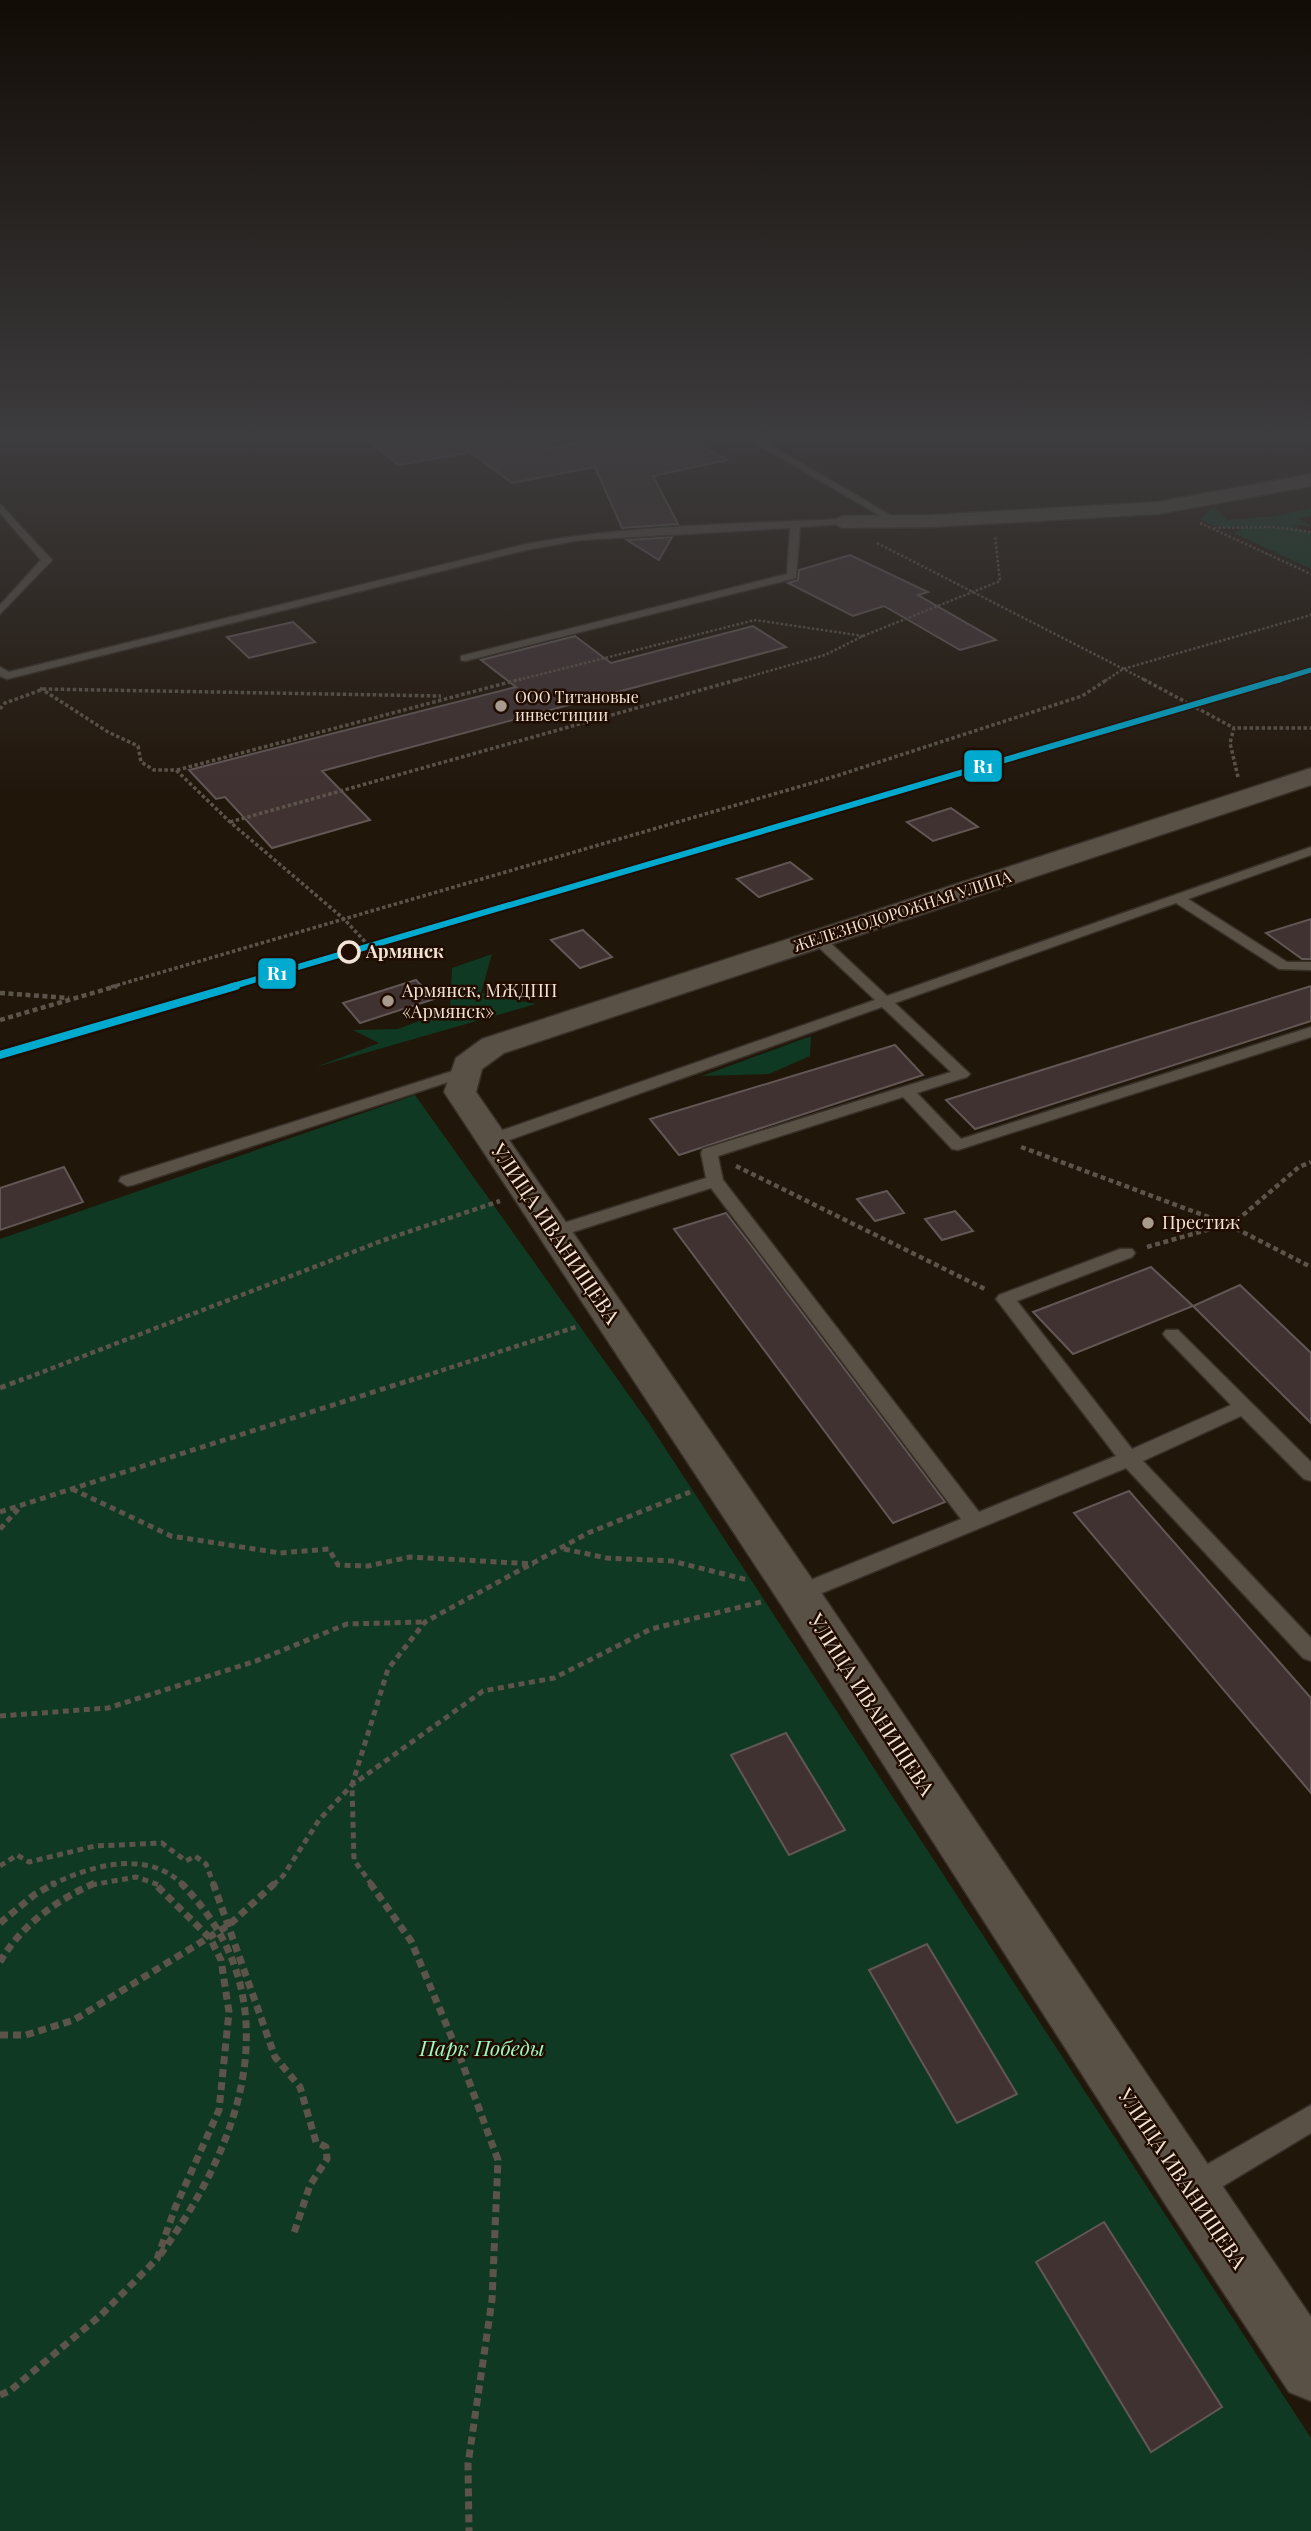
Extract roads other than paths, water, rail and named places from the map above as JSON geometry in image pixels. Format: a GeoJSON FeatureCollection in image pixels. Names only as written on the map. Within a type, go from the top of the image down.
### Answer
{"type":"FeatureCollection","features":[{"type":"Feature","properties":{"kind":"street","name":"ЖЕЛЕЗНОДОРОЖНАЯ УЛИЦА"},"geometry":{"type":"LineString","coordinates":[[479,1059],[818,939],[1311,776]]}},
{"type":"Feature","properties":{"kind":"street","name":"УЛИЦА ИВАНИЩЕВА"},"geometry":{"type":"LineString","coordinates":[[479,1059],[460,1092],[798,1594],[1189,2190],[1311,2370]]}},
{"type":"Feature","properties":{"kind":"lane"},"geometry":{"type":"LineString","coordinates":[[0,611],[47,560],[45,558]]}},
{"type":"Feature","properties":{"kind":"lane"},"geometry":{"type":"LineString","coordinates":[[0,670],[7,676],[492,558]]}},
{"type":"Feature","properties":{"kind":"lane"},"geometry":{"type":"LineString","coordinates":[[465,658],[792,576],[793,558]]}},
{"type":"Feature","properties":{"kind":"lane"},"geometry":{"type":"LineString","coordinates":[[492,1140],[1311,851]]}},
{"type":"Feature","properties":{"kind":"lane"},"geometry":{"type":"LineString","coordinates":[[1180,899],[1284,967],[1311,966]]}},
{"type":"Feature","properties":{"kind":"lane"},"geometry":{"type":"LineString","coordinates":[[818,939],[962,1074],[709,1153],[715,1181],[975,1522]]}},
{"type":"Feature","properties":{"kind":"lane"},"geometry":{"type":"LineString","coordinates":[[908,1093],[958,1144],[1311,1032]]}},
{"type":"Feature","properties":{"kind":"lane"},"geometry":{"type":"LineString","coordinates":[[127,1181],[479,1059]]}},
{"type":"Feature","properties":{"kind":"lane"},"geometry":{"type":"LineString","coordinates":[[554,1232],[715,1181]]}},
{"type":"Feature","properties":{"kind":"lane"},"geometry":{"type":"LineString","coordinates":[[1126,1253],[1005,1299],[1129,1459],[1311,1652]]}},
{"type":"Feature","properties":{"kind":"lane"},"geometry":{"type":"LineString","coordinates":[[1172,1334],[1311,1474]]}},
{"type":"Feature","properties":{"kind":"lane"},"geometry":{"type":"LineString","coordinates":[[798,1594],[1129,1459],[1243,1407]]}},
{"type":"Feature","properties":{"kind":"lane"},"geometry":{"type":"LineString","coordinates":[[1189,2190],[1311,2118]]}},
{"type":"Feature","properties":{"kind":"place","name":"ООО Титановые инвестиции"},"geometry":{"type":"Point","coordinates":[501,706]}},
{"type":"Feature","properties":{"kind":"place","name":"Армянск"},"geometry":{"type":"Point","coordinates":[349,952]}},
{"type":"Feature","properties":{"kind":"place","name":"Армянск, МЖДПП «Армянск»"},"geometry":{"type":"Point","coordinates":[388,1001]}},
{"type":"Feature","properties":{"kind":"place","name":"Престиж"},"geometry":{"type":"Point","coordinates":[1148,1223]}},
{"type":"Feature","properties":{"kind":"park label","name":"Парк Победы"},"geometry":{"type":"Point","coordinates":[482,2049]}}]}
